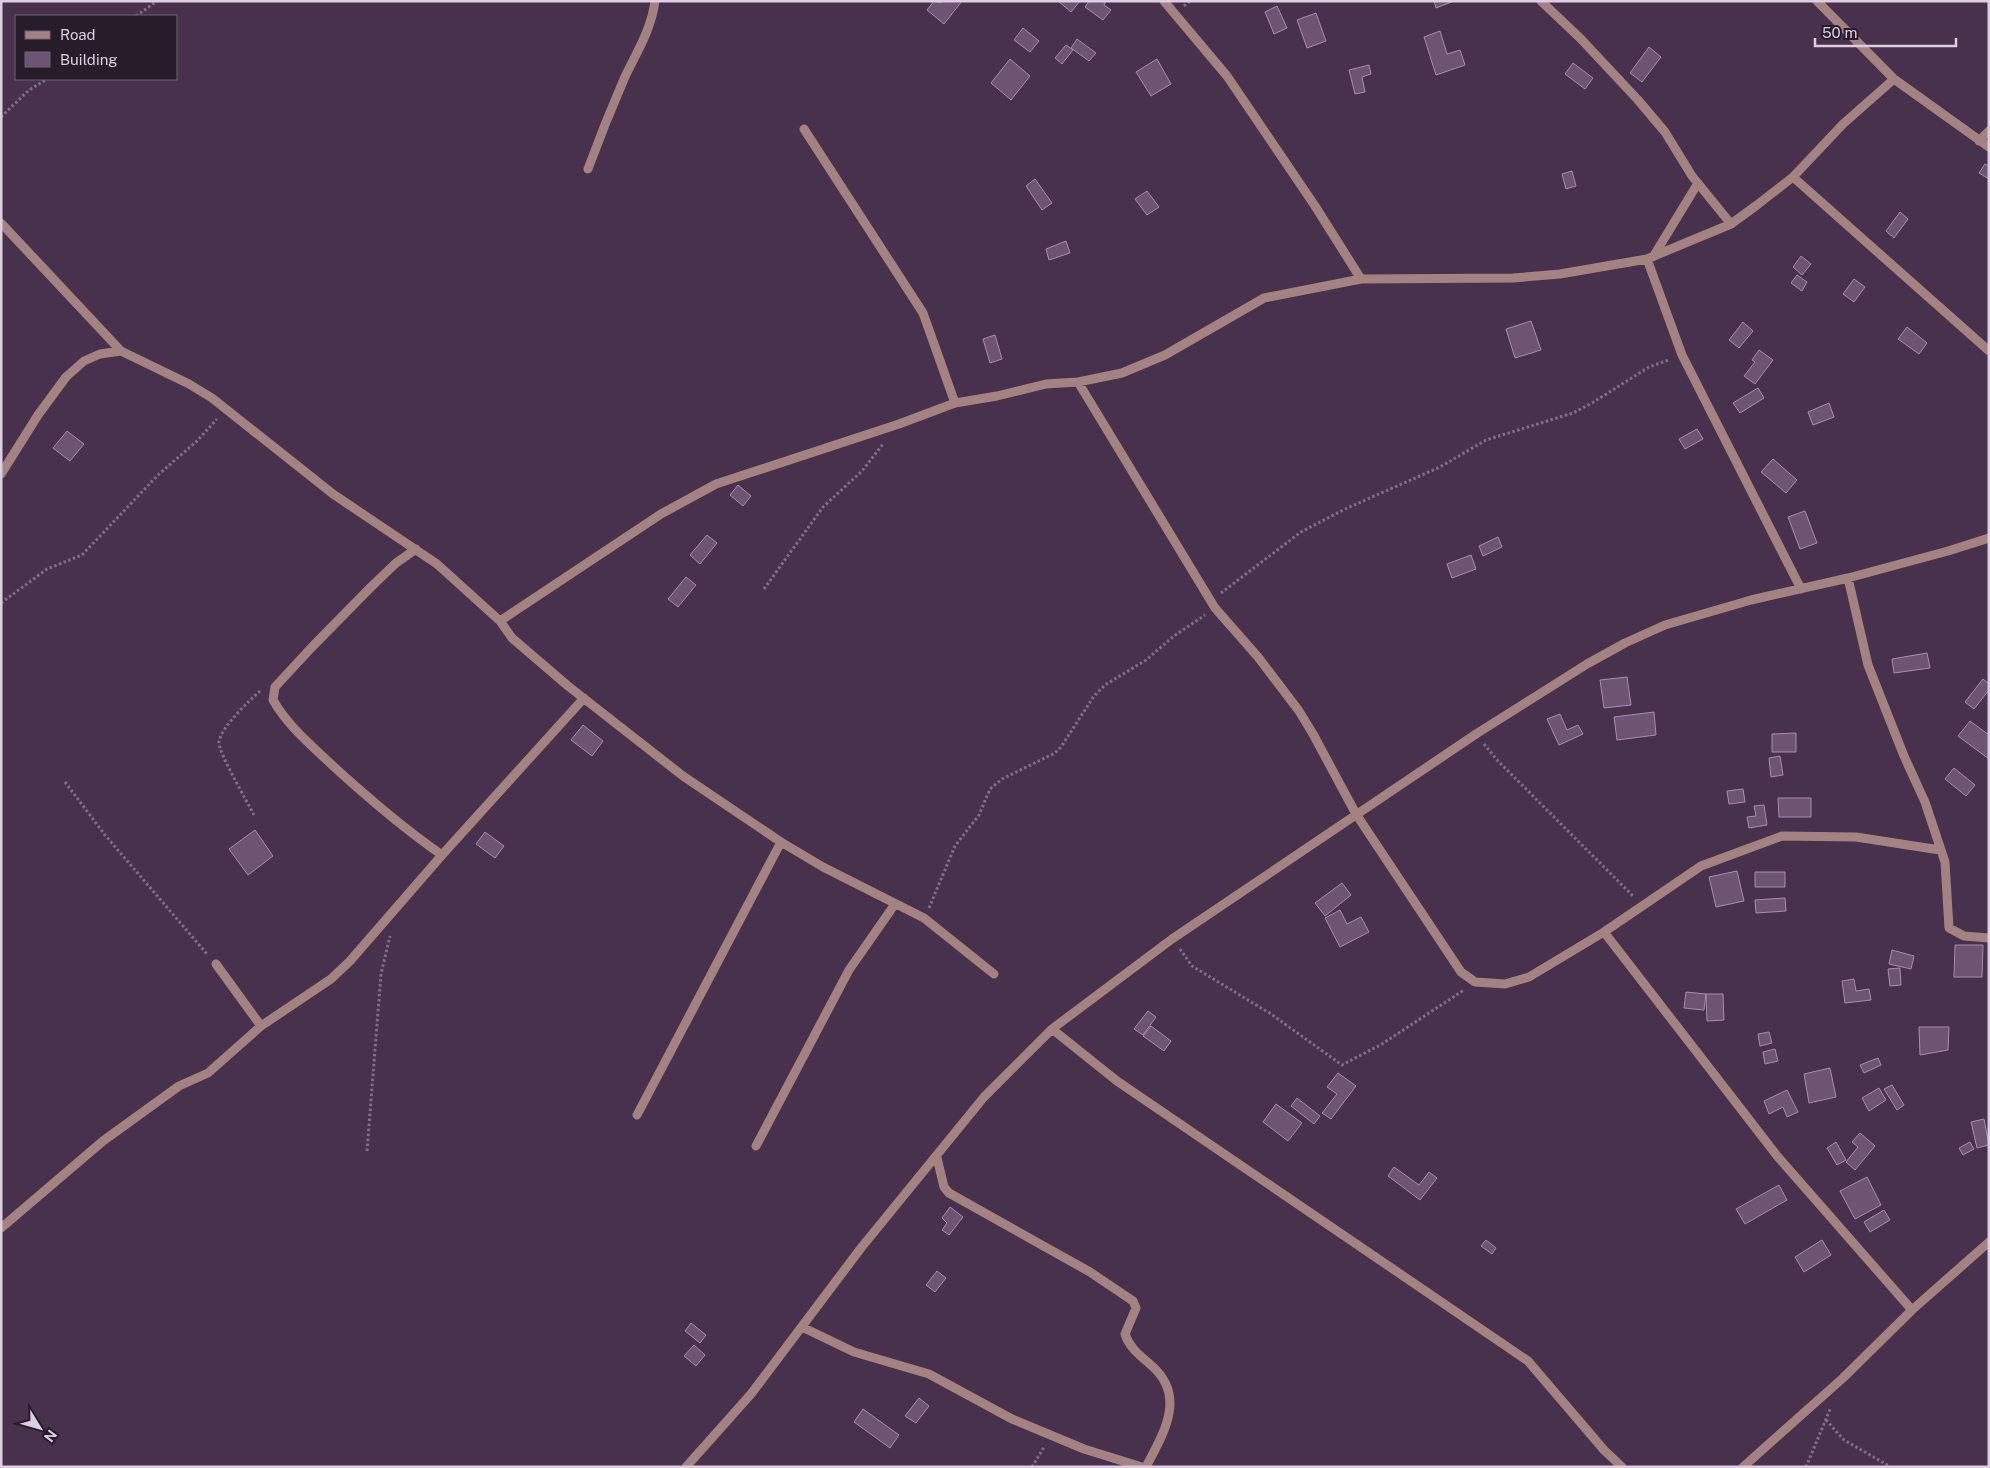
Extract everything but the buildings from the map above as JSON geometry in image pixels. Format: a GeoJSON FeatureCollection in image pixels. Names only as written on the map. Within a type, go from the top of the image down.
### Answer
{"type":"FeatureCollection","features":[{"type":"Feature","properties":{"kind":"street"},"geometry":{"type":"LineString","coordinates":[[588,169],[631,63],[646,40],[655,1]]}},
{"type":"Feature","properties":{"kind":"street"},"geometry":{"type":"LineString","coordinates":[[1164,1],[1227,76],[1315,206],[1361,279]]}},
{"type":"Feature","properties":{"kind":"street"},"geometry":{"type":"LineString","coordinates":[[1541,1],[1581,39],[1638,100],[1664,132],[1698,183],[1730,224]]}},
{"type":"Feature","properties":{"kind":"street"},"geometry":{"type":"LineString","coordinates":[[1817,1],[1894,79],[1989,147]]}},
{"type":"Feature","properties":{"kind":"street"},"geometry":{"type":"LineString","coordinates":[[500,621],[661,514],[716,484],[899,424],[955,403],[998,396],[1046,384],[1078,382],[1122,373],[1165,355],[1264,298],[1361,279],[1522,277],[1560,274],[1650,258],[1730,224],[1794,177],[1843,124],[1894,79]]}},
{"type":"Feature","properties":{"kind":"street"},"geometry":{"type":"LineString","coordinates":[[804,129],[923,313],[955,403]]}},
{"type":"Feature","properties":{"kind":"street"},"geometry":{"type":"LineString","coordinates":[[1979,141],[1989,131]]}},
{"type":"Feature","properties":{"kind":"street"},"geometry":{"type":"LineString","coordinates":[[1794,177],[1989,351]]}},
{"type":"Feature","properties":{"kind":"street"},"geometry":{"type":"LineString","coordinates":[[1650,258],[1698,183]]}},
{"type":"Feature","properties":{"kind":"street"},"geometry":{"type":"LineString","coordinates":[[1,223],[121,351],[200,390],[333,494],[437,564],[500,621],[512,638],[683,776],[781,842],[924,918],[994,974]]}},
{"type":"Feature","properties":{"kind":"street"},"geometry":{"type":"LineString","coordinates":[[1650,258],[1682,355],[1801,589]]}},
{"type":"Feature","properties":{"kind":"street"},"geometry":{"type":"LineString","coordinates":[[1,474],[38,415],[66,377],[84,361],[100,354],[121,351]]}},
{"type":"Feature","properties":{"kind":"street"},"geometry":{"type":"LineString","coordinates":[[1078,382],[1215,608],[1258,657],[1299,711],[1356,814],[1461,972],[1475,982],[1505,984],[1529,977],[1604,932],[1701,866],[1782,836],[1856,837],[1940,850]]}},
{"type":"Feature","properties":{"kind":"street"},"geometry":{"type":"LineString","coordinates":[[686,1467],[751,1394],[862,1248],[937,1158],[984,1097],[1052,1029],[1172,939],[1476,734],[1587,664],[1657,628],[1751,600],[1848,578],[1989,538]]}},
{"type":"Feature","properties":{"kind":"street"},"geometry":{"type":"LineString","coordinates":[[416,549],[396,563],[312,647],[275,687],[273,700],[288,724],[368,798],[412,834],[442,855]]}},
{"type":"Feature","properties":{"kind":"street"},"geometry":{"type":"LineString","coordinates":[[1848,578],[1868,665],[1904,756],[1925,802],[1945,862],[1949,928],[1964,936],[1989,938]]}},
{"type":"Feature","properties":{"kind":"street"},"geometry":{"type":"LineString","coordinates":[[1,1228],[103,1141],[178,1086],[208,1073],[261,1026],[331,979],[396,911],[442,855],[584,698]]}},
{"type":"Feature","properties":{"kind":"street"},"geometry":{"type":"LineString","coordinates":[[637,1115],[781,842]]}},
{"type":"Feature","properties":{"kind":"street"},"geometry":{"type":"LineString","coordinates":[[756,1146],[849,970],[895,904]]}},
{"type":"Feature","properties":{"kind":"street"},"geometry":{"type":"LineString","coordinates":[[1604,932],[1778,1157],[1912,1310]]}},
{"type":"Feature","properties":{"kind":"street"},"geometry":{"type":"LineString","coordinates":[[216,964],[261,1026]]}},
{"type":"Feature","properties":{"kind":"street"},"geometry":{"type":"LineString","coordinates":[[1052,1029],[1117,1081],[1528,1361],[1604,1450],[1622,1467]]}},
{"type":"Feature","properties":{"kind":"street"},"geometry":{"type":"LineString","coordinates":[[937,1158],[944,1187],[955,1197],[1090,1272],[1133,1301],[1136,1308],[1125,1334],[1127,1340],[1134,1350],[1164,1376],[1170,1398],[1168,1425],[1146,1467]]}},
{"type":"Feature","properties":{"kind":"street"},"geometry":{"type":"LineString","coordinates":[[1743,1467],[1843,1378],[1912,1310],[1989,1242]]}},
{"type":"Feature","properties":{"kind":"street"},"geometry":{"type":"LineString","coordinates":[[802,1327],[854,1352],[929,1374],[1012,1419],[1084,1448],[1142,1467]]}},
{"type":"Feature","properties":{"kind":"path"},"geometry":{"type":"LineString","coordinates":[[137,15],[157,1]]}},
{"type":"Feature","properties":{"kind":"path"},"geometry":{"type":"LineString","coordinates":[[1,117],[29,90],[45,80]]}},
{"type":"Feature","properties":{"kind":"path"},"geometry":{"type":"LineString","coordinates":[[924,918],[955,846],[979,815],[990,789],[1002,779],[1055,753],[1061,747],[1094,696],[1105,686],[1146,660],[1174,636],[1215,608],[1219,595],[1229,586],[1301,532],[1440,467],[1486,440],[1573,412],[1649,367],[1682,355]]}},
{"type":"Feature","properties":{"kind":"path"},"geometry":{"type":"LineString","coordinates":[[1,603],[48,568],[82,555],[112,521],[159,474],[197,441],[226,409]]}},
{"type":"Feature","properties":{"kind":"path"},"geometry":{"type":"LineString","coordinates":[[764,589],[823,507],[862,470],[899,424]]}},
{"type":"Feature","properties":{"kind":"path"},"geometry":{"type":"LineString","coordinates":[[254,815],[223,757],[219,743],[222,733],[245,705],[267,686]]}},
{"type":"Feature","properties":{"kind":"path"},"geometry":{"type":"LineString","coordinates":[[1476,734],[1498,761],[1643,906]]}},
{"type":"Feature","properties":{"kind":"path"},"geometry":{"type":"LineString","coordinates":[[65,782],[105,835],[216,964]]}},
{"type":"Feature","properties":{"kind":"path"},"geometry":{"type":"LineString","coordinates":[[367,1152],[380,974],[396,911]]}},
{"type":"Feature","properties":{"kind":"path"},"geometry":{"type":"LineString","coordinates":[[1172,939],[1192,966],[1271,1014],[1342,1065],[1382,1044],[1475,982]]}},
{"type":"Feature","properties":{"kind":"path"},"geometry":{"type":"LineString","coordinates":[[1806,1467],[1833,1404]]}},
{"type":"Feature","properties":{"kind":"path"},"geometry":{"type":"LineString","coordinates":[[1826,1420],[1844,1440],[1891,1467]]}},
{"type":"Feature","properties":{"kind":"path"},"geometry":{"type":"LineString","coordinates":[[1032,1467],[1044,1449],[1043,1431]]}}]}
